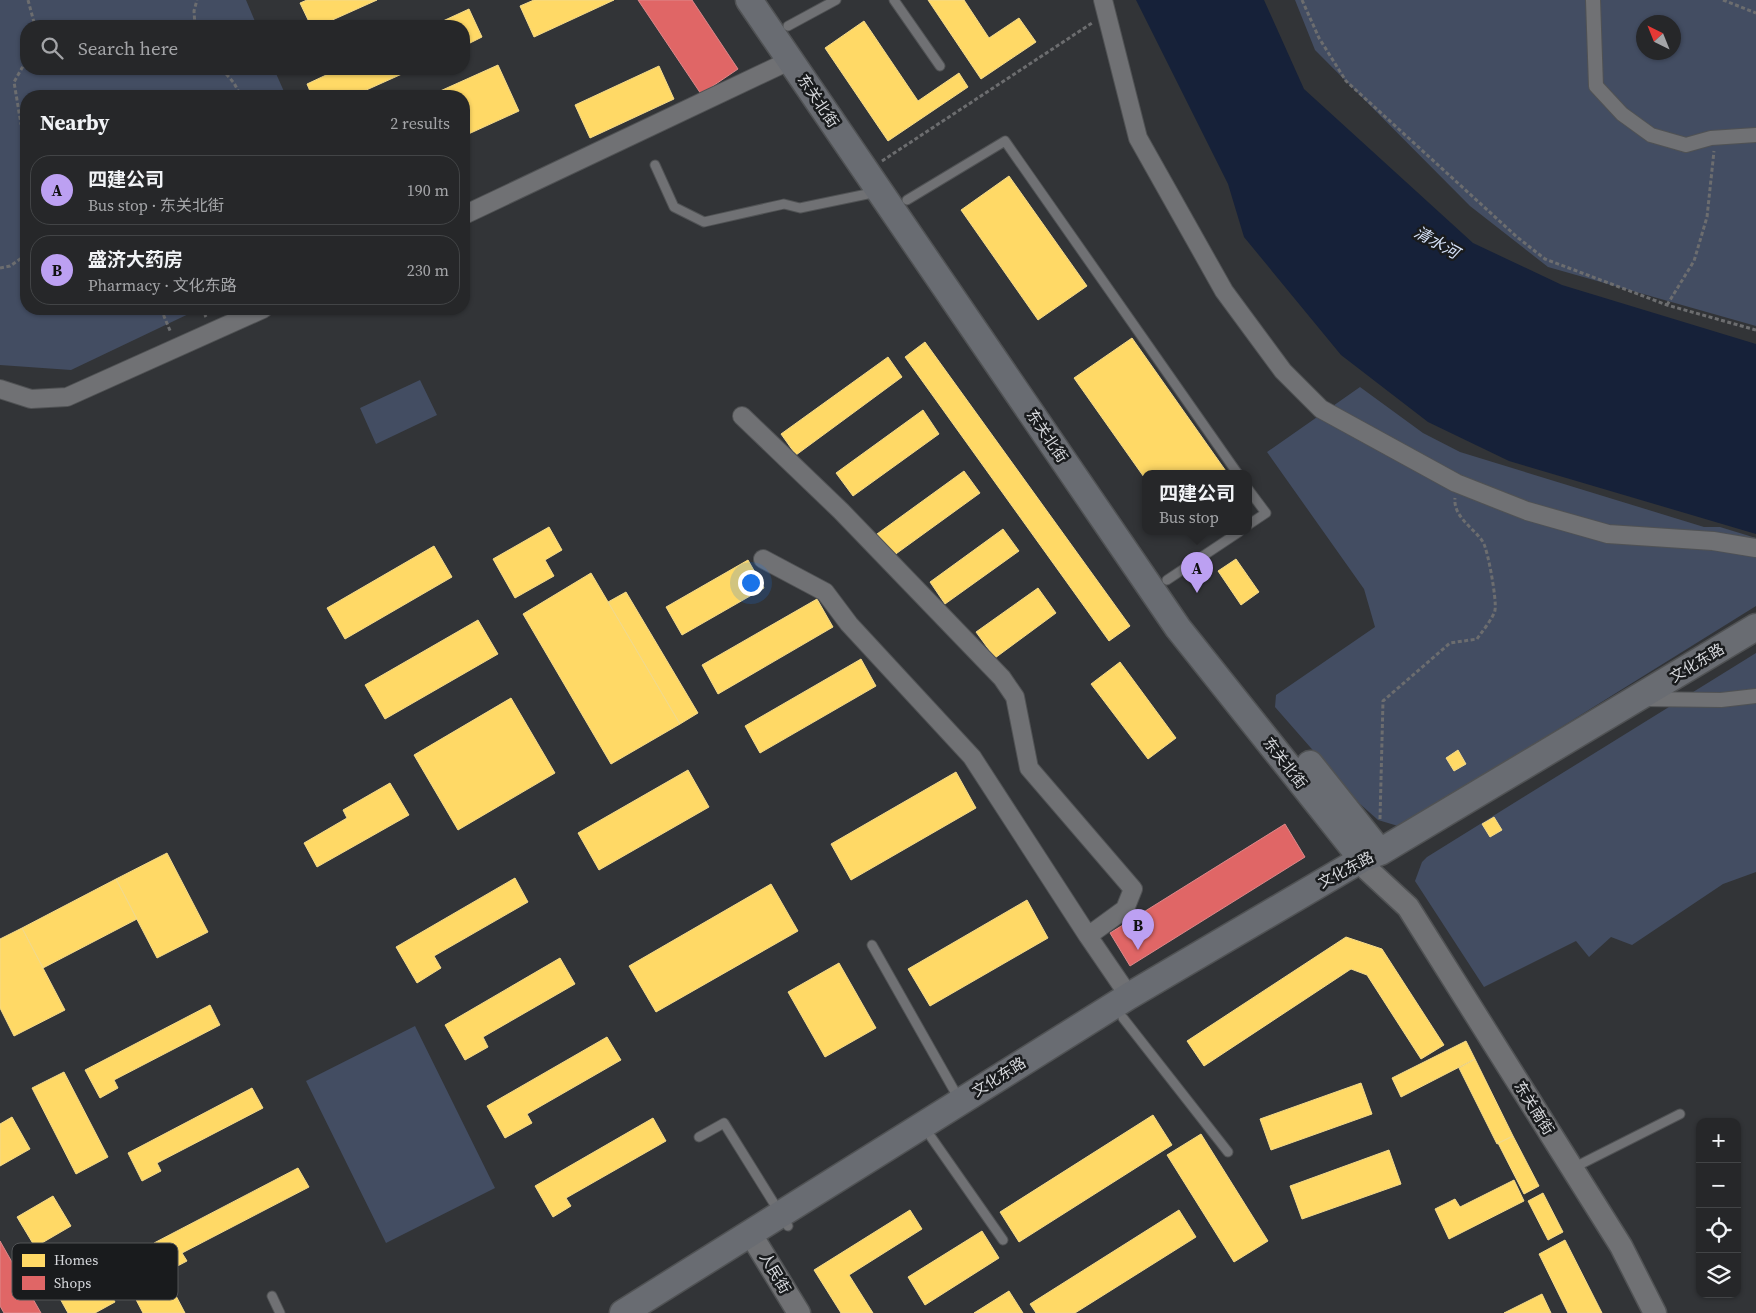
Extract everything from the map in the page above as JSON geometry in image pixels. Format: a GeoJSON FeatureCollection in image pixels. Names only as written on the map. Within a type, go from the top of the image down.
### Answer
{"type":"FeatureCollection","features":[{"type":"Feature","properties":{"kind":"main road","name":"东关北街"},"geometry":{"type":"LineString","coordinates":[[749,0],[1178,628],[1370,860]]}},
{"type":"Feature","properties":{"kind":"main road","name":"东关北街"},"geometry":{"type":"LineString","coordinates":[[770,0],[1192,616],[1370,860]]}},
{"type":"Feature","properties":{"kind":"main road","name":"文化东路"},"geometry":{"type":"LineString","coordinates":[[623,1313],[754,1239],[960,1101],[1126,1007],[1756,627]]}},
{"type":"Feature","properties":{"kind":"main road","name":"文化东路"},"geometry":{"type":"LineString","coordinates":[[784,1220],[931,1137],[1126,1007]]}},
{"type":"Feature","properties":{"kind":"main road","name":"文化东路"},"geometry":{"type":"LineString","coordinates":[[652,1313],[754,1239]]}},
{"type":"Feature","properties":{"kind":"street"},"geometry":{"type":"LineString","coordinates":[[1593,0],[1596,86],[1622,114],[1651,135],[1686,145],[1715,138],[1756,135]]}},
{"type":"Feature","properties":{"kind":"street"},"geometry":{"type":"LineString","coordinates":[[1105,6],[1138,138],[1224,291],[1283,371],[1321,408],[1456,483],[1527,511],[1608,534],[1713,541],[1756,548]]}},
{"type":"Feature","properties":{"kind":"street"},"geometry":{"type":"LineString","coordinates":[[470,212],[790,60]]}},
{"type":"Feature","properties":{"kind":"street"},"geometry":{"type":"LineString","coordinates":[[0,389],[31,399],[67,397],[250,315]]}},
{"type":"Feature","properties":{"kind":"street"},"geometry":{"type":"LineString","coordinates":[[742,416],[841,511],[1007,684],[1015,697],[1029,768],[1133,889],[1125,909],[1088,936]]}},
{"type":"Feature","properties":{"kind":"street"},"geometry":{"type":"LineString","coordinates":[[763,559],[826,592],[850,624],[972,757],[1088,936],[1126,1007]]}},
{"type":"Feature","properties":{"kind":"street"},"geometry":{"type":"LineString","coordinates":[[1636,698],[1721,700],[1756,696]]}},
{"type":"Feature","properties":{"kind":"street","name":"东关南街"},"geometry":{"type":"LineString","coordinates":[[1370,860],[1408,907],[1621,1246],[1655,1313]]}},
{"type":"Feature","properties":{"kind":"street","name":"人民街"},"geometry":{"type":"LineString","coordinates":[[754,1239],[799,1313]]}},
{"type":"Feature","properties":{"kind":"lane"},"geometry":{"type":"LineString","coordinates":[[788,26],[836,0]]}},
{"type":"Feature","properties":{"kind":"lane"},"geometry":{"type":"LineString","coordinates":[[894,0],[940,66]]}},
{"type":"Feature","properties":{"kind":"lane"},"geometry":{"type":"LineString","coordinates":[[906,200],[1005,141],[1235,470]]}},
{"type":"Feature","properties":{"kind":"lane"},"geometry":{"type":"LineString","coordinates":[[655,165],[674,207],[704,222],[784,204],[800,208],[880,191]]}},
{"type":"Feature","properties":{"kind":"lane"},"geometry":{"type":"LineString","coordinates":[[1252,494],[1266,513],[1252,522]]}},
{"type":"Feature","properties":{"kind":"lane"},"geometry":{"type":"LineString","coordinates":[[1167,580],[1234,535]]}},
{"type":"Feature","properties":{"kind":"lane"},"geometry":{"type":"LineString","coordinates":[[872,945],[960,1101]]}},
{"type":"Feature","properties":{"kind":"lane"},"geometry":{"type":"LineString","coordinates":[[1126,1007],[1228,1152]]}},
{"type":"Feature","properties":{"kind":"lane"},"geometry":{"type":"LineString","coordinates":[[1572,1168],[1680,1114]]}},
{"type":"Feature","properties":{"kind":"lane"},"geometry":{"type":"LineString","coordinates":[[698,1137],[724,1123],[784,1220]]}},
{"type":"Feature","properties":{"kind":"lane"},"geometry":{"type":"LineString","coordinates":[[931,1137],[1003,1240]]}},
{"type":"Feature","properties":{"kind":"lane"},"geometry":{"type":"LineString","coordinates":[[272,1296],[280,1313]]}},
{"type":"Feature","properties":{"kind":"path"},"geometry":{"type":"LineString","coordinates":[[28,0],[33,20]]}},
{"type":"Feature","properties":{"kind":"path"},"geometry":{"type":"LineString","coordinates":[[195,20],[194,11],[197,0]]}},
{"type":"Feature","properties":{"kind":"path"},"geometry":{"type":"LineString","coordinates":[[1302,0],[1319,38],[1346,81],[1517,237],[1545,259],[1667,305],[1756,330]]}},
{"type":"Feature","properties":{"kind":"path"},"geometry":{"type":"LineString","coordinates":[[1723,0],[1756,13]]}},
{"type":"Feature","properties":{"kind":"path"},"geometry":{"type":"LineString","coordinates":[[881,162],[1105,6]]}},
{"type":"Feature","properties":{"kind":"path"},"geometry":{"type":"LineString","coordinates":[[20,72],[14,82],[20,118]]}},
{"type":"Feature","properties":{"kind":"path"},"geometry":{"type":"LineString","coordinates":[[227,75],[238,90]]}},
{"type":"Feature","properties":{"kind":"path"},"geometry":{"type":"LineString","coordinates":[[1667,305],[1694,261],[1707,217],[1715,138]]}},
{"type":"Feature","properties":{"kind":"path"},"geometry":{"type":"LineString","coordinates":[[0,268],[10,266],[20,260]]}},
{"type":"Feature","properties":{"kind":"path"},"geometry":{"type":"LineString","coordinates":[[163,315],[178,347]]}},
{"type":"Feature","properties":{"kind":"path"},"geometry":{"type":"LineString","coordinates":[[1370,860],[1383,701],[1450,643],[1477,639],[1495,611],[1491,568],[1484,543],[1458,514],[1454,504],[1456,483]]}},
{"type":"Feature","properties":{"kind":"shaded area"},"geometry":{"type":"Polygon","coordinates":[[[0,0],[246,0],[254,20],[20,20],[20,75],[277,75],[283,90],[20,90],[20,315],[186,315],[71,370],[0,365],[0,0]]]}},
{"type":"Feature","properties":{"kind":"shaded area"},"geometry":{"type":"Polygon","coordinates":[[[1295,0],[1756,0],[1756,326],[1548,267],[1470,206],[1315,50],[1295,0]]]}},
{"type":"Feature","properties":{"kind":"shaded area"},"geometry":{"type":"Polygon","coordinates":[[[420,380],[437,415],[376,444],[360,408],[420,380]]]}},
{"type":"Feature","properties":{"kind":"shaded area"},"geometry":{"type":"Polygon","coordinates":[[[1360,387],[1423,433],[1460,452],[1704,527],[1720,527],[1756,538],[1756,606],[1418,816],[1398,826],[1378,820],[1360,804],[1275,707],[1276,695],[1375,627],[1364,589],[1267,452],[1360,387]]]}},
{"type":"Feature","properties":{"kind":"shaded area"},"geometry":{"type":"Polygon","coordinates":[[[1756,653],[1756,872],[1723,884],[1632,945],[1611,937],[1589,957],[1576,941],[1484,987],[1415,881],[1422,862],[1427,857],[1756,653]]]}},
{"type":"Feature","properties":{"kind":"shaded area"},"geometry":{"type":"Polygon","coordinates":[[[415,1026],[495,1188],[386,1243],[306,1081],[415,1026]]]}},
{"type":"Feature","properties":{"kind":"water","name":"清水河"},"geometry":{"type":"Polygon","coordinates":[[[1136,0],[1264,0],[1304,89],[1473,243],[1562,285],[1756,344],[1756,534],[1509,461],[1428,422],[1341,355],[1244,237],[1228,184],[1136,0]]]}},
{"type":"Feature","properties":{"kind":"building: Homes"},"geometry":{"type":"Polygon","coordinates":[[[307,0],[377,0],[332,20],[308,20],[300,3],[307,0]]]}},
{"type":"Feature","properties":{"kind":"building: Homes"},"geometry":{"type":"Polygon","coordinates":[[[534,0],[614,0],[534,37],[520,6],[534,0]]]}},
{"type":"Feature","properties":{"kind":"building: Homes"},"geometry":{"type":"Polygon","coordinates":[[[928,0],[964,0],[989,38],[1019,18],[1036,42],[981,79],[928,0]]]}},
{"type":"Feature","properties":{"kind":"building: Homes"},"geometry":{"type":"Polygon","coordinates":[[[469,9],[482,37],[470,43],[470,20],[445,20],[469,9]]]}},
{"type":"Feature","properties":{"kind":"building: Homes"},"geometry":{"type":"Polygon","coordinates":[[[864,21],[918,101],[959,73],[968,87],[888,141],[825,48],[864,21]]]}},
{"type":"Feature","properties":{"kind":"building: Homes"},"geometry":{"type":"Polygon","coordinates":[[[498,65],[519,111],[470,133],[470,90],[442,90],[498,65]]]}},
{"type":"Feature","properties":{"kind":"building: Homes"},"geometry":{"type":"Polygon","coordinates":[[[659,66],[674,99],[590,138],[575,105],[659,66]]]}},
{"type":"Feature","properties":{"kind":"building: Homes"},"geometry":{"type":"Polygon","coordinates":[[[326,75],[400,75],[366,90],[310,90],[307,84],[326,75]]]}},
{"type":"Feature","properties":{"kind":"building: Homes"},"geometry":{"type":"Polygon","coordinates":[[[1009,176],[1087,286],[1038,320],[961,210],[1009,176]]]}},
{"type":"Feature","properties":{"kind":"building: Homes"},"geometry":{"type":"Polygon","coordinates":[[[1132,338],[1225,470],[1142,470],[1142,474],[1074,378],[1132,338]]]}},
{"type":"Feature","properties":{"kind":"building: Homes"},"geometry":{"type":"Polygon","coordinates":[[[925,342],[1130,626],[1109,641],[905,357],[925,342]]]}},
{"type":"Feature","properties":{"kind":"building: Homes"},"geometry":{"type":"Polygon","coordinates":[[[888,357],[902,377],[796,455],[781,434],[888,357]]]}},
{"type":"Feature","properties":{"kind":"building: Homes"},"geometry":{"type":"Polygon","coordinates":[[[923,410],[939,434],[853,496],[836,473],[923,410]]]}},
{"type":"Feature","properties":{"kind":"building: Homes"},"geometry":{"type":"Polygon","coordinates":[[[964,471],[980,493],[893,556],[877,534],[964,471]]]}},
{"type":"Feature","properties":{"kind":"building: Homes"},"geometry":{"type":"Polygon","coordinates":[[[549,527],[562,550],[545,560],[554,576],[515,598],[493,559],[549,527]]]}},
{"type":"Feature","properties":{"kind":"building: Homes"},"geometry":{"type":"Polygon","coordinates":[[[1003,529],[1019,551],[945,604],[930,582],[1003,529]]]}},
{"type":"Feature","properties":{"kind":"building: Homes"},"geometry":{"type":"Polygon","coordinates":[[[434,546],[452,577],[345,639],[327,608],[434,546]]]}},
{"type":"Feature","properties":{"kind":"building: Homes"},"geometry":{"type":"Polygon","coordinates":[[[1236,559],[1259,592],[1241,605],[1218,571],[1236,559]]]}},
{"type":"Feature","properties":{"kind":"building: Homes"},"geometry":{"type":"Polygon","coordinates":[[[748,560],[764,588],[682,635],[666,607],[748,560]]]}},
{"type":"Feature","properties":{"kind":"building: Homes"},"geometry":{"type":"Polygon","coordinates":[[[591,573],[680,724],[611,764],[523,614],[591,573]]]}},
{"type":"Feature","properties":{"kind":"building: Homes"},"geometry":{"type":"Polygon","coordinates":[[[1038,588],[1056,613],[995,658],[976,632],[1038,588]]]}},
{"type":"Feature","properties":{"kind":"building: Homes"},"geometry":{"type":"Polygon","coordinates":[[[626,592],[698,713],[680,724],[608,602],[626,592]]]}},
{"type":"Feature","properties":{"kind":"building: Homes"},"geometry":{"type":"Polygon","coordinates":[[[817,599],[833,627],[718,694],[702,665],[817,599]]]}},
{"type":"Feature","properties":{"kind":"building: Homes"},"geometry":{"type":"Polygon","coordinates":[[[478,620],[498,654],[385,719],[365,685],[478,620]]]}},
{"type":"Feature","properties":{"kind":"building: Homes"},"geometry":{"type":"Polygon","coordinates":[[[861,659],[876,686],[760,753],[745,726],[861,659]]]}},
{"type":"Feature","properties":{"kind":"building: Homes"},"geometry":{"type":"Polygon","coordinates":[[[1120,662],[1176,738],[1148,759],[1091,684],[1120,662]]]}},
{"type":"Feature","properties":{"kind":"building: Homes"},"geometry":{"type":"Polygon","coordinates":[[[511,698],[555,773],[458,830],[414,755],[511,698]]]}},
{"type":"Feature","properties":{"kind":"building: Homes"},"geometry":{"type":"Polygon","coordinates":[[[1458,750],[1466,764],[1454,771],[1446,758],[1458,750]]]}},
{"type":"Feature","properties":{"kind":"building: Homes"},"geometry":{"type":"Polygon","coordinates":[[[688,770],[709,807],[599,870],[578,833],[688,770]]]}},
{"type":"Feature","properties":{"kind":"building: Homes"},"geometry":{"type":"Polygon","coordinates":[[[956,772],[976,808],[851,880],[831,844],[956,772]]]}},
{"type":"Feature","properties":{"kind":"building: Homes"},"geometry":{"type":"Polygon","coordinates":[[[390,783],[409,815],[317,867],[304,843],[347,818],[343,810],[390,783]]]}},
{"type":"Feature","properties":{"kind":"building: Homes"},"geometry":{"type":"Polygon","coordinates":[[[1494,817],[1502,830],[1490,837],[1482,824],[1494,817]]]}},
{"type":"Feature","properties":{"kind":"building: Homes"},"geometry":{"type":"Polygon","coordinates":[[[167,853],[208,932],[157,958],[116,879],[167,853]]]}},
{"type":"Feature","properties":{"kind":"building: Homes"},"geometry":{"type":"Polygon","coordinates":[[[515,878],[528,902],[434,956],[441,968],[417,983],[396,947],[515,878]]]}},
{"type":"Feature","properties":{"kind":"building: Homes"},"geometry":{"type":"Polygon","coordinates":[[[116,879],[137,919],[43,968],[22,928],[116,879]]]}},
{"type":"Feature","properties":{"kind":"building: Homes"},"geometry":{"type":"Polygon","coordinates":[[[771,884],[798,931],[656,1012],[629,966],[771,884]]]}},
{"type":"Feature","properties":{"kind":"building: Homes"},"geometry":{"type":"Polygon","coordinates":[[[1027,900],[1048,938],[930,1006],[908,969],[1027,900]]]}},
{"type":"Feature","properties":{"kind":"building: Homes"},"geometry":{"type":"Polygon","coordinates":[[[22,928],[65,1010],[14,1036],[0,1008],[0,939],[22,928]]]}},
{"type":"Feature","properties":{"kind":"building: Homes"},"geometry":{"type":"Polygon","coordinates":[[[1346,937],[1382,949],[1444,1045],[1421,1059],[1367,975],[1351,969],[1204,1066],[1187,1041],[1346,937]]]}},
{"type":"Feature","properties":{"kind":"building: Homes"},"geometry":{"type":"Polygon","coordinates":[[[560,958],[575,984],[483,1037],[488,1047],[465,1060],[445,1025],[560,958]]]}},
{"type":"Feature","properties":{"kind":"building: Homes"},"geometry":{"type":"Polygon","coordinates":[[[839,963],[876,1028],[825,1057],[788,992],[839,963]]]}},
{"type":"Feature","properties":{"kind":"building: Homes"},"geometry":{"type":"Polygon","coordinates":[[[210,1005],[220,1025],[114,1080],[118,1088],[100,1098],[85,1070],[210,1005]]]}},
{"type":"Feature","properties":{"kind":"building: Homes"},"geometry":{"type":"Polygon","coordinates":[[[607,1037],[621,1060],[527,1114],[532,1123],[505,1138],[487,1106],[607,1037]]]}},
{"type":"Feature","properties":{"kind":"building: Homes"},"geometry":{"type":"Polygon","coordinates":[[[1466,1041],[1475,1059],[1401,1097],[1392,1078],[1466,1041]]]}},
{"type":"Feature","properties":{"kind":"building: Homes"},"geometry":{"type":"Polygon","coordinates":[[[1475,1059],[1513,1136],[1497,1144],[1459,1068],[1475,1059]]]}},
{"type":"Feature","properties":{"kind":"building: Homes"},"geometry":{"type":"Polygon","coordinates":[[[64,1072],[108,1157],[76,1174],[32,1088],[64,1072]]]}},
{"type":"Feature","properties":{"kind":"building: Homes"},"geometry":{"type":"Polygon","coordinates":[[[1361,1083],[1372,1114],[1271,1150],[1260,1119],[1361,1083]]]}},
{"type":"Feature","properties":{"kind":"building: Homes"},"geometry":{"type":"Polygon","coordinates":[[[252,1088],[263,1108],[157,1163],[161,1171],[142,1181],[128,1153],[252,1088]]]}},
{"type":"Feature","properties":{"kind":"building: Homes"},"geometry":{"type":"Polygon","coordinates":[[[1153,1115],[1172,1145],[1019,1242],[1000,1212],[1153,1115]]]}},
{"type":"Feature","properties":{"kind":"building: Homes"},"geometry":{"type":"Polygon","coordinates":[[[12,1117],[30,1149],[0,1166],[0,1124],[12,1117]]]}},
{"type":"Feature","properties":{"kind":"building: Homes"},"geometry":{"type":"Polygon","coordinates":[[[653,1118],[666,1141],[566,1198],[571,1206],[553,1217],[535,1186],[653,1118]]]}},
{"type":"Feature","properties":{"kind":"building: Homes"},"geometry":{"type":"Polygon","coordinates":[[[1201,1134],[1268,1241],[1234,1262],[1167,1155],[1201,1134]]]}},
{"type":"Feature","properties":{"kind":"building: Homes"},"geometry":{"type":"Polygon","coordinates":[[[1513,1136],[1539,1186],[1524,1194],[1498,1143],[1513,1136]]]}},
{"type":"Feature","properties":{"kind":"building: Homes"},"geometry":{"type":"Polygon","coordinates":[[[1389,1150],[1401,1184],[1302,1219],[1290,1186],[1389,1150]]]}},
{"type":"Feature","properties":{"kind":"building: Homes"},"geometry":{"type":"Polygon","coordinates":[[[298,1168],[309,1187],[182,1253],[187,1261],[178,1266],[178,1243],[154,1243],[298,1168]]]}},
{"type":"Feature","properties":{"kind":"building: Homes"},"geometry":{"type":"Polygon","coordinates":[[[1514,1180],[1524,1201],[1449,1239],[1435,1209],[1455,1199],[1460,1207],[1514,1180]]]}},
{"type":"Feature","properties":{"kind":"building: Homes"},"geometry":{"type":"Polygon","coordinates":[[[1543,1193],[1563,1232],[1548,1240],[1528,1201],[1543,1193]]]}},
{"type":"Feature","properties":{"kind":"building: Homes"},"geometry":{"type":"Polygon","coordinates":[[[53,1196],[71,1226],[42,1243],[33,1243],[17,1217],[53,1196]]]}},
{"type":"Feature","properties":{"kind":"building: Homes"},"geometry":{"type":"Polygon","coordinates":[[[910,1210],[922,1229],[849,1275],[873,1313],[841,1313],[814,1270],[910,1210]]]}},
{"type":"Feature","properties":{"kind":"building: Homes"},"geometry":{"type":"Polygon","coordinates":[[[1179,1210],[1196,1237],[1075,1313],[1036,1313],[1030,1304],[1179,1210]]]}},
{"type":"Feature","properties":{"kind":"building: Homes"},"geometry":{"type":"Polygon","coordinates":[[[982,1231],[999,1258],[925,1305],[908,1277],[982,1231]]]}},
{"type":"Feature","properties":{"kind":"building: Homes"},"geometry":{"type":"Polygon","coordinates":[[[1565,1240],[1602,1313],[1568,1313],[1539,1254],[1565,1240]]]}},
{"type":"Feature","properties":{"kind":"building: Homes"},"geometry":{"type":"Polygon","coordinates":[[[1009,1291],[1023,1313],[974,1313],[1009,1291]]]}},
{"type":"Feature","properties":{"kind":"building: Homes"},"geometry":{"type":"Polygon","coordinates":[[[1542,1294],[1551,1313],[1504,1313],[1542,1294]]]}},
{"type":"Feature","properties":{"kind":"building: Homes"},"geometry":{"type":"Polygon","coordinates":[[[61,1300],[114,1300],[115,1302],[95,1313],[68,1313],[61,1300]]]}},
{"type":"Feature","properties":{"kind":"building: Homes"},"geometry":{"type":"Polygon","coordinates":[[[136,1300],[178,1300],[185,1313],[143,1313],[136,1300]]]}},
{"type":"Feature","properties":{"kind":"building: Shops"},"geometry":{"type":"Polygon","coordinates":[[[638,0],[692,0],[738,69],[701,94],[638,0]]]}},
{"type":"Feature","properties":{"kind":"building: Shops"},"geometry":{"type":"Polygon","coordinates":[[[1285,824],[1305,857],[1130,966],[1110,933],[1285,824]]]}},
{"type":"Feature","properties":{"kind":"building: Shops"},"geometry":{"type":"Polygon","coordinates":[[[0,1241],[12,1262],[12,1300],[34,1300],[41,1313],[4,1313],[0,1306],[0,1241]]]}},
{"type":"Feature","properties":{"kind":"place","name":"四建公司"},"geometry":{"type":"Point","coordinates":[1197,593]}},
{"type":"Feature","properties":{"kind":"place","name":"盛济大药房"},"geometry":{"type":"Point","coordinates":[1138,950]}}]}
